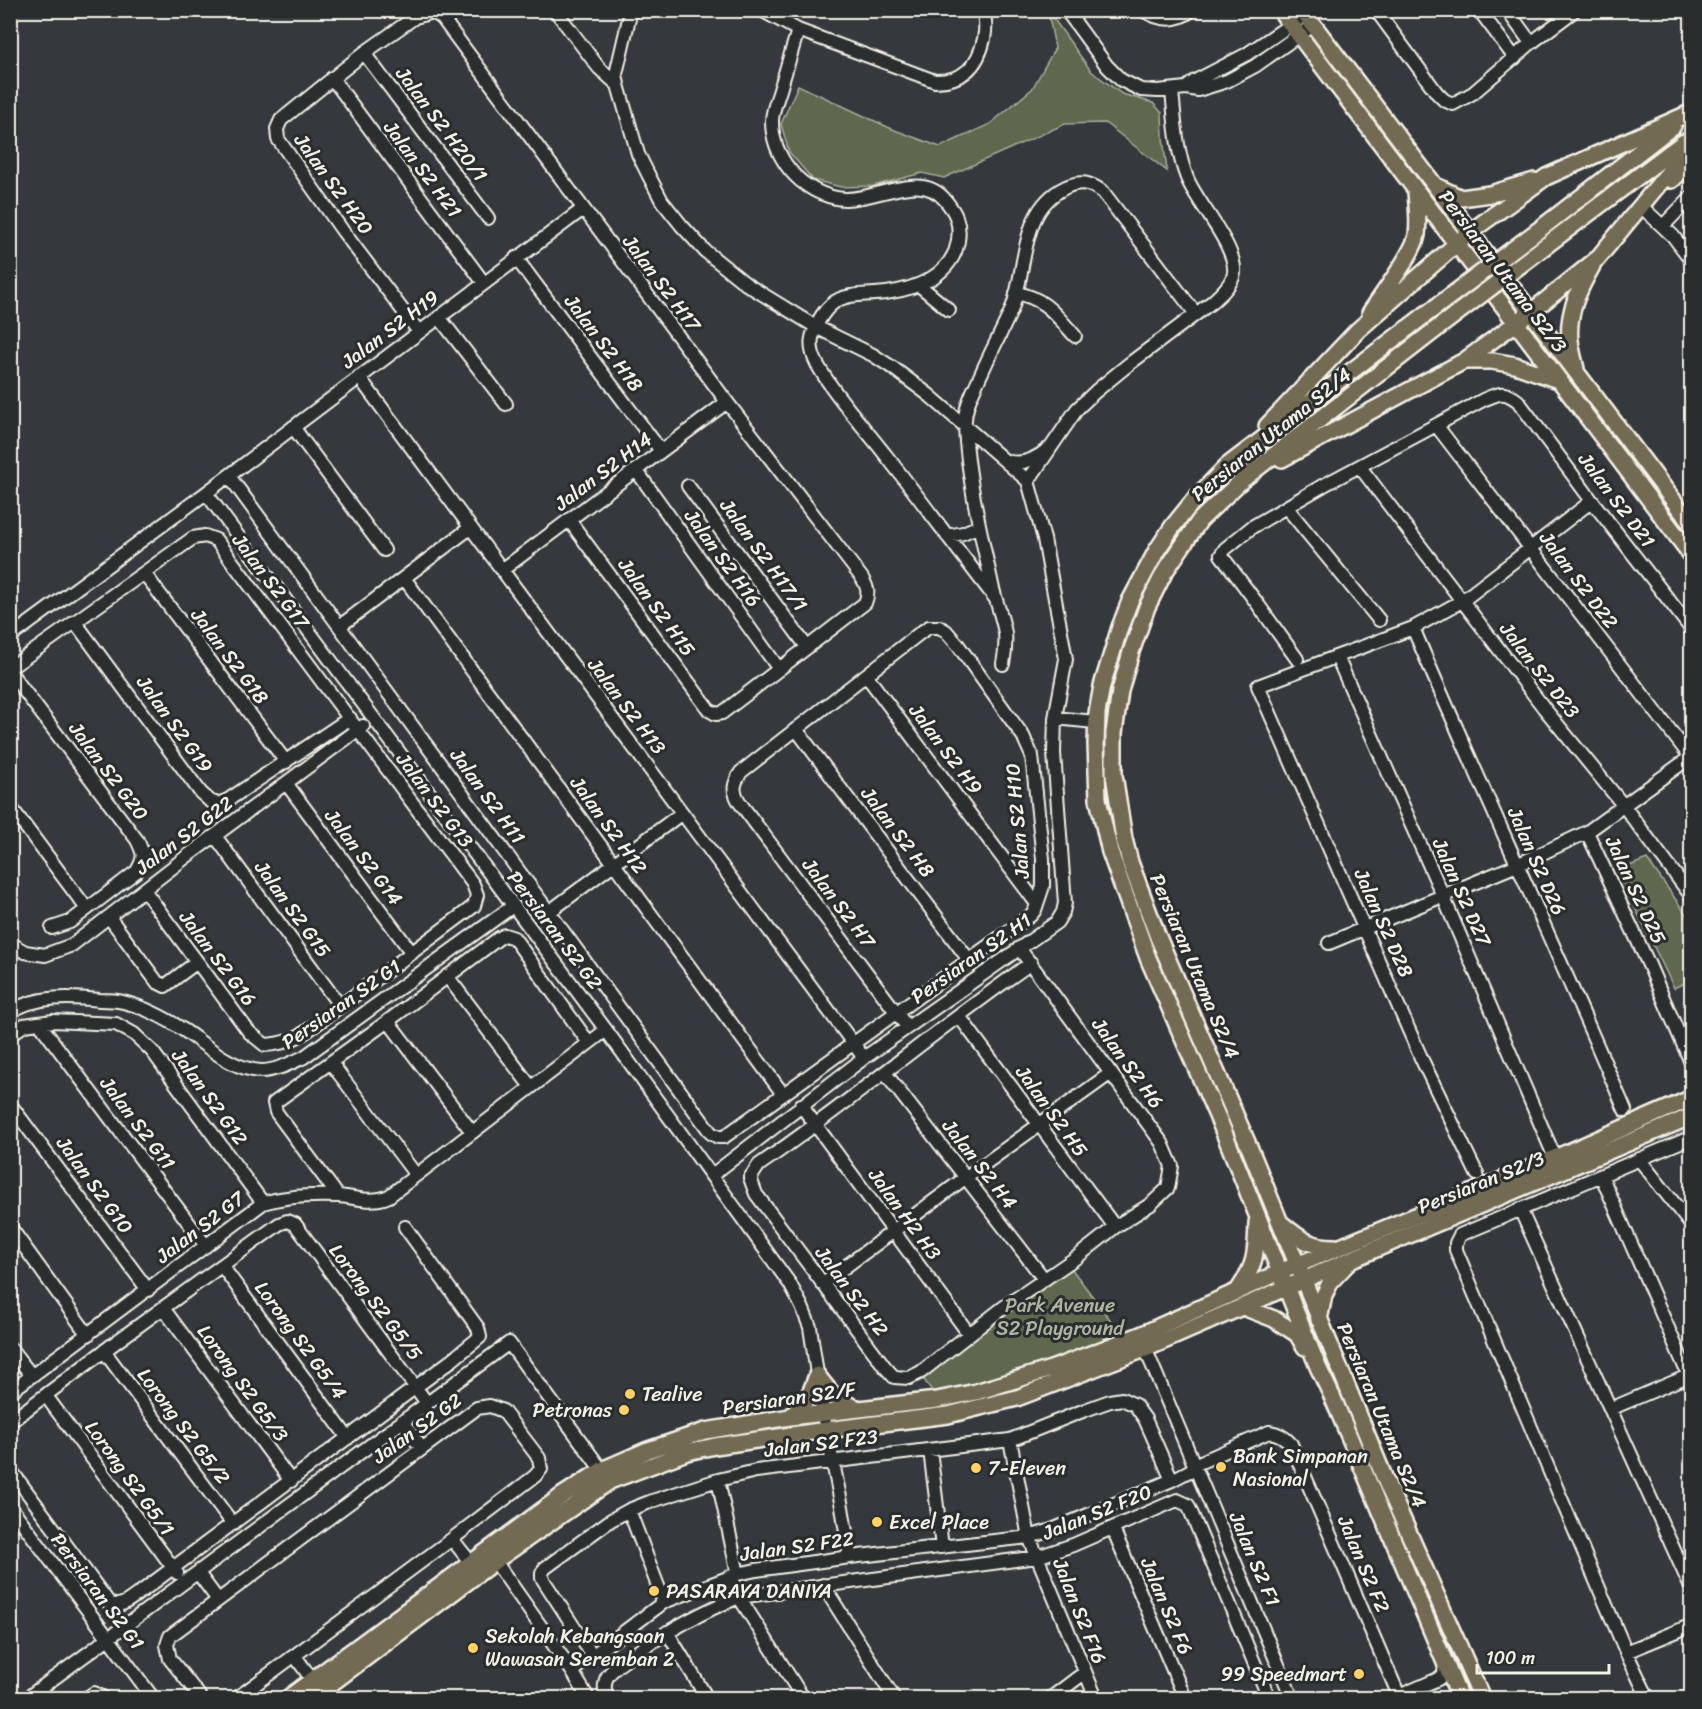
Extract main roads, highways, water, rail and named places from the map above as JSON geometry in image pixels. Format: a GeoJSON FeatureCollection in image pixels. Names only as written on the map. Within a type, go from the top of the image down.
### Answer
{"type":"FeatureCollection","features":[{"type":"Feature","properties":{"kind":"main road","name":"Persiaran Utama S2/3"},"geometry":{"type":"LineString","coordinates":[[1280,10],[1692,556]]}},
{"type":"Feature","properties":{"kind":"main road","name":"Persiaran Utama S2/3"},"geometry":{"type":"LineString","coordinates":[[1306,17],[1692,525]]}},
{"type":"Feature","properties":{"kind":"main road"},"geometry":{"type":"LineString","coordinates":[[1434,185],[1461,198],[1490,194],[1546,177],[1692,112]]}},
{"type":"Feature","properties":{"kind":"main road"},"geometry":{"type":"LineString","coordinates":[[1318,1367],[1221,1125],[1148,958],[1110,852],[1098,799],[1095,722],[1112,652],[1130,601],[1168,534],[1194,500],[1227,466],[1692,112]]}},
{"type":"Feature","properties":{"kind":"main road","name":"Persiaran Utama S2/4"},"geometry":{"type":"LineString","coordinates":[[1482,1698],[1387,1484],[1250,1149],[1158,937],[1140,890],[1124,839],[1114,775],[1114,733],[1120,691],[1147,607],[1164,573],[1200,520],[1242,480],[1435,330],[1692,137]]}},
{"type":"Feature","properties":{"kind":"main road"},"geometry":{"type":"LineString","coordinates":[[1577,374],[1570,340],[1570,322],[1581,286],[1597,259],[1692,144]]}},
{"type":"Feature","properties":{"kind":"main road"},"geometry":{"type":"LineString","coordinates":[[1619,231],[1692,161]]}},
{"type":"Feature","properties":{"kind":"main road"},"geometry":{"type":"LineString","coordinates":[[1241,455],[1358,330],[1470,232],[1546,177]]}},
{"type":"Feature","properties":{"kind":"main road"},"geometry":{"type":"LineString","coordinates":[[1358,330],[1406,259],[1417,238],[1416,190]]}},
{"type":"Feature","properties":{"kind":"main road"},"geometry":{"type":"LineString","coordinates":[[1242,480],[1464,362],[1597,259]]}},
{"type":"Feature","properties":{"kind":"main road"},"geometry":{"type":"LineString","coordinates":[[1464,362],[1492,361],[1515,364],[1558,380]]}},
{"type":"Feature","properties":{"kind":"main road"},"geometry":{"type":"LineString","coordinates":[[1287,1288],[1347,1253],[1558,1165],[1692,1098]]}},
{"type":"Feature","properties":{"kind":"main road","name":"Persiaran S2/3"},"geometry":{"type":"LineString","coordinates":[[1558,1165],[1692,1116]]}},
{"type":"Feature","properties":{"kind":"main road"},"geometry":{"type":"LineString","coordinates":[[1257,1218],[1254,1262],[1240,1299],[1297,1334],[1318,1367]]}},
{"type":"Feature","properties":{"kind":"main road"},"geometry":{"type":"LineString","coordinates":[[1278,1220],[1299,1238],[1321,1247],[1347,1253]]}},
{"type":"Feature","properties":{"kind":"main road"},"geometry":{"type":"LineString","coordinates":[[1319,1320],[1324,1295],[1347,1253]]}},
{"type":"Feature","properties":{"kind":"main road","name":"Persiaran S2/F"},"geometry":{"type":"LineString","coordinates":[[606,1475],[687,1452],[745,1441],[948,1415],[1017,1398],[1240,1299],[1280,1272],[1297,1265],[1347,1253]]}},
{"type":"Feature","properties":{"kind":"main road","name":"Persiaran S2/F"},"geometry":{"type":"LineString","coordinates":[[1240,1299],[1287,1288]]}},
{"type":"Feature","properties":{"kind":"main road","name":"Persiaran S2/F"},"geometry":{"type":"LineString","coordinates":[[312,1698],[492,1556],[606,1475],[648,1450],[705,1431],[790,1417],[938,1400],[976,1392],[1142,1342]]}},
{"type":"Feature","properties":{"kind":"main road","name":"Persiaran Utama S2/4"},"geometry":{"type":"LineString","coordinates":[[1318,1367],[1458,1692]]}},
{"type":"Feature","properties":{"kind":"main road"},"geometry":{"type":"LineString","coordinates":[[790,1417],[811,1394],[817,1375],[840,1401],[861,1409]]}},
{"type":"Feature","properties":{"kind":"main road","name":"Persiaran S2/F"},"geometry":{"type":"LineString","coordinates":[[288,1698],[471,1563],[492,1556]]}},
{"type":"Feature","properties":{"kind":"place","name":"Tealive"},"geometry":{"type":"Point","coordinates":[630,1394]}},
{"type":"Feature","properties":{"kind":"place","name":"Petronas"},"geometry":{"type":"Point","coordinates":[624,1410]}},
{"type":"Feature","properties":{"kind":"place","name":"Bank Simpanan Nasional"},"geometry":{"type":"Point","coordinates":[1221,1467]}},
{"type":"Feature","properties":{"kind":"place","name":"7-Eleven"},"geometry":{"type":"Point","coordinates":[976,1468]}},
{"type":"Feature","properties":{"kind":"place","name":"Excel Place"},"geometry":{"type":"Point","coordinates":[877,1522]}},
{"type":"Feature","properties":{"kind":"place","name":"PASARAYA DANIYA"},"geometry":{"type":"Point","coordinates":[654,1591]}},
{"type":"Feature","properties":{"kind":"place","name":"Sekolah Kebangsaan Wawasan Seremban 2"},"geometry":{"type":"Point","coordinates":[473,1648]}},
{"type":"Feature","properties":{"kind":"place","name":"99 Speedmart"},"geometry":{"type":"Point","coordinates":[1359,1674]}},
{"type":"Feature","properties":{"kind":"park label","name":"Park Avenue S2 Playground"},"geometry":{"type":"Point","coordinates":[1060,1316]}}]}
